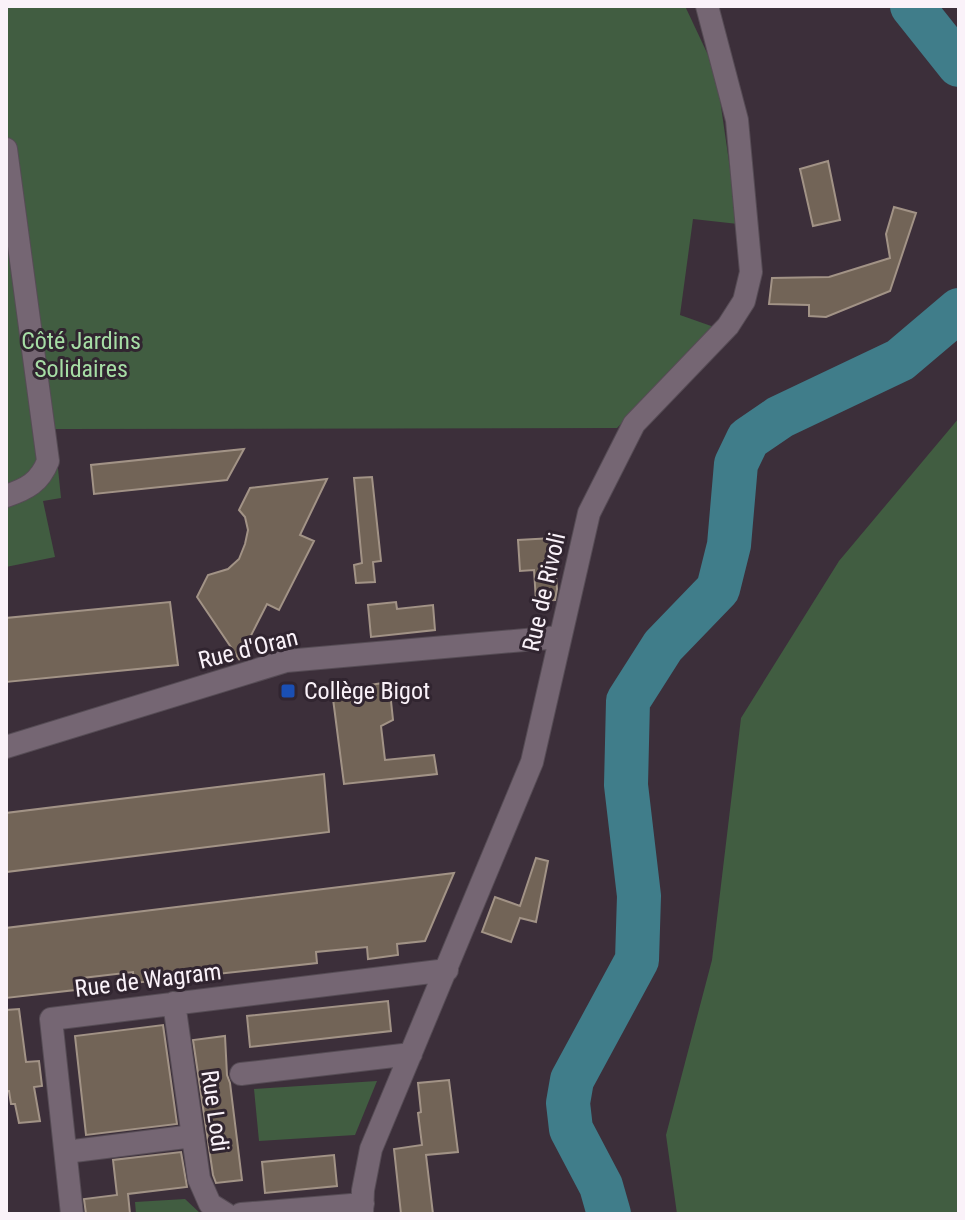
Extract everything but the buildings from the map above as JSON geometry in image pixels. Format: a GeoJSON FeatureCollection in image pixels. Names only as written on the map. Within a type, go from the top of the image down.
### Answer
{"type":"FeatureCollection","features":[{"type":"Feature","properties":{"kind":"street","name":"Rue de Rivoli"},"geometry":{"type":"LineString","coordinates":[[362,1209],[371,1149],[532,762],[589,513],[634,424],[728,326],[744,301],[751,272],[737,120],[707,6]]}},
{"type":"Feature","properties":{"kind":"street"},"geometry":{"type":"LineString","coordinates":[[6,149],[48,461],[43,475],[34,484],[6,496]]}},
{"type":"Feature","properties":{"kind":"street","name":"Rue d'Oran"},"geometry":{"type":"LineString","coordinates":[[6,747],[286,661],[559,637]]}},
{"type":"Feature","properties":{"kind":"street","name":"Rue de Wagram"},"geometry":{"type":"LineString","coordinates":[[72,1214],[51,1019],[447,970]]}},
{"type":"Feature","properties":{"kind":"street","name":"Rue Lodi"},"geometry":{"type":"LineString","coordinates":[[174,1003],[199,1179],[210,1204],[226,1214]]}},
{"type":"Feature","properties":{"kind":"street"},"geometry":{"type":"LineString","coordinates":[[241,1074],[411,1054]]}},
{"type":"Feature","properties":{"kind":"street"},"geometry":{"type":"LineString","coordinates":[[66,1152],[193,1136]]}},
{"type":"Feature","properties":{"kind":"street"},"geometry":{"type":"LineString","coordinates":[[241,1214],[362,1209]]}},
{"type":"Feature","properties":{"kind":"green space","name":"Côté Jardins Solidaires"},"geometry":{"type":"Polygon","coordinates":[[[6,6],[685,6],[716,72],[738,224],[693,219],[680,315],[714,327],[617,428],[54,429],[61,498],[43,501],[55,557],[6,567],[6,6]]]}},
{"type":"Feature","properties":{"kind":"green space"},"geometry":{"type":"Polygon","coordinates":[[[959,418],[959,1214],[677,1214],[666,1135],[712,960],[741,718],[839,561],[959,418]]]}},
{"type":"Feature","properties":{"kind":"green space"},"geometry":{"type":"Polygon","coordinates":[[[377,1081],[355,1135],[259,1141],[254,1089],[377,1081]]]}},
{"type":"Feature","properties":{"kind":"green space"},"geometry":{"type":"Polygon","coordinates":[[[185,1199],[201,1214],[136,1214],[135,1202],[185,1199]]]}},
{"type":"Feature","properties":{"kind":"waterway"},"geometry":{"type":"LineString","coordinates":[[912,6],[959,65]]}},
{"type":"Feature","properties":{"kind":"waterway"},"geometry":{"type":"LineString","coordinates":[[609,1214],[601,1186],[571,1129],[568,1103],[572,1080],[637,960],[639,896],[626,785],[628,701],[663,646],[718,589],[729,545],[736,464],[748,439],[780,417],[900,360],[959,310]]}},
{"type":"Feature","properties":{"kind":"place","name":"Collège Bigot"},"geometry":{"type":"Point","coordinates":[288,691]}}]}
